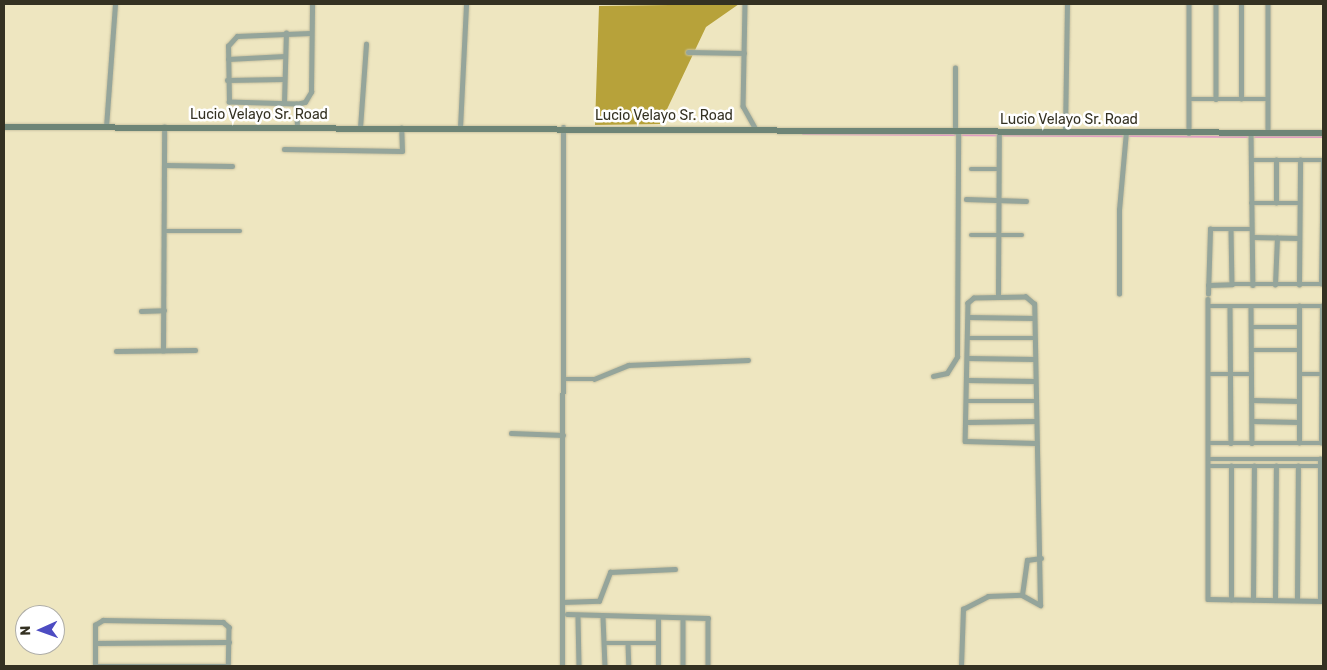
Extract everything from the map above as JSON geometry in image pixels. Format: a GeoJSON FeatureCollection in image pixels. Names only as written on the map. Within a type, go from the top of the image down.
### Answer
{"type":"FeatureCollection","features":[{"type":"Feature","properties":{"kind":"main road","name":"Lucio Velayo Sr. Road"},"geometry":{"type":"LineString","coordinates":[[4,127],[756,129],[999,134],[1065,132],[1323,133]]}},
{"type":"Feature","properties":{"kind":"street"},"geometry":{"type":"LineString","coordinates":[[106,126],[115,4]]}},
{"type":"Feature","properties":{"kind":"street"},"geometry":{"type":"LineString","coordinates":[[310,33],[237,36],[230,41],[227,80],[229,102],[296,104],[305,102],[311,92],[310,33],[312,4]]}},
{"type":"Feature","properties":{"kind":"street"},"geometry":{"type":"LineString","coordinates":[[460,128],[466,4]]}},
{"type":"Feature","properties":{"kind":"street"},"geometry":{"type":"LineString","coordinates":[[745,4],[743,106],[756,129]]}},
{"type":"Feature","properties":{"kind":"street"},"geometry":{"type":"LineString","coordinates":[[1065,132],[1067,4]]}},
{"type":"Feature","properties":{"kind":"street"},"geometry":{"type":"LineString","coordinates":[[1189,4],[1189,133]]}},
{"type":"Feature","properties":{"kind":"street"},"geometry":{"type":"LineString","coordinates":[[1216,4],[1216,100]]}},
{"type":"Feature","properties":{"kind":"street"},"geometry":{"type":"LineString","coordinates":[[1241,4],[1241,99]]}},
{"type":"Feature","properties":{"kind":"street"},"geometry":{"type":"LineString","coordinates":[[1268,4],[1268,132]]}},
{"type":"Feature","properties":{"kind":"street"},"geometry":{"type":"LineString","coordinates":[[284,103],[286,33]]}},
{"type":"Feature","properties":{"kind":"street"},"geometry":{"type":"LineString","coordinates":[[360,128],[366,44]]}},
{"type":"Feature","properties":{"kind":"street"},"geometry":{"type":"LineString","coordinates":[[688,52],[744,53]]}},
{"type":"Feature","properties":{"kind":"street"},"geometry":{"type":"LineString","coordinates":[[228,59],[285,56]]}},
{"type":"Feature","properties":{"kind":"street"},"geometry":{"type":"LineString","coordinates":[[933,376],[947,372],[957,357],[957,133],[955,68]]}},
{"type":"Feature","properties":{"kind":"street"},"geometry":{"type":"LineString","coordinates":[[227,80],[284,79]]}},
{"type":"Feature","properties":{"kind":"street"},"geometry":{"type":"LineString","coordinates":[[1189,100],[1268,100]]}},
{"type":"Feature","properties":{"kind":"street"},"geometry":{"type":"LineString","coordinates":[[296,104],[297,127]]}},
{"type":"Feature","properties":{"kind":"street"},"geometry":{"type":"LineString","coordinates":[[163,351],[164,127]]}},
{"type":"Feature","properties":{"kind":"street"},"geometry":{"type":"LineString","coordinates":[[284,149],[402,151],[401,128]]}},
{"type":"Feature","properties":{"kind":"street"},"geometry":{"type":"LineString","coordinates":[[562,666],[563,128]]}},
{"type":"Feature","properties":{"kind":"street"},"geometry":{"type":"LineString","coordinates":[[1119,294],[1119,210],[1126,132]]}},
{"type":"Feature","properties":{"kind":"street"},"geometry":{"type":"LineString","coordinates":[[1251,132],[1254,285]]}},
{"type":"Feature","properties":{"kind":"street"},"geometry":{"type":"LineString","coordinates":[[998,297],[999,134]]}},
{"type":"Feature","properties":{"kind":"street"},"geometry":{"type":"LineString","coordinates":[[1208,285],[1322,284],[1323,160],[1252,160]]}},
{"type":"Feature","properties":{"kind":"street"},"geometry":{"type":"LineString","coordinates":[[1276,160],[1276,203]]}},
{"type":"Feature","properties":{"kind":"street"},"geometry":{"type":"LineString","coordinates":[[1299,284],[1300,160]]}},
{"type":"Feature","properties":{"kind":"street"},"geometry":{"type":"LineString","coordinates":[[164,165],[232,166]]}},
{"type":"Feature","properties":{"kind":"street"},"geometry":{"type":"LineString","coordinates":[[971,169],[999,169]]}},
{"type":"Feature","properties":{"kind":"street"},"geometry":{"type":"LineString","coordinates":[[966,199],[1026,200]]}},
{"type":"Feature","properties":{"kind":"street"},"geometry":{"type":"LineString","coordinates":[[1251,203],[1299,203]]}},
{"type":"Feature","properties":{"kind":"street"},"geometry":{"type":"LineString","coordinates":[[1208,458],[1322,459],[1320,466],[1322,601],[1208,599],[1208,458],[1208,443],[1208,374],[1208,306],[1208,296],[1208,285],[1210,229],[1252,229]]}},
{"type":"Feature","properties":{"kind":"street"},"geometry":{"type":"LineString","coordinates":[[1231,229],[1232,284]]}},
{"type":"Feature","properties":{"kind":"street"},"geometry":{"type":"LineString","coordinates":[[164,231],[240,231]]}},
{"type":"Feature","properties":{"kind":"street"},"geometry":{"type":"LineString","coordinates":[[971,235],[1022,235]]}},
{"type":"Feature","properties":{"kind":"street"},"geometry":{"type":"LineString","coordinates":[[1253,237],[1299,238]]}},
{"type":"Feature","properties":{"kind":"street"},"geometry":{"type":"LineString","coordinates":[[1275,285],[1277,238]]}},
{"type":"Feature","properties":{"kind":"street"},"geometry":{"type":"LineString","coordinates":[[961,666],[963,609],[988,596],[1022,595],[1036,606],[1041,604],[1034,318],[1029,298],[998,297],[970,300],[968,317],[968,401],[965,440],[969,443],[1036,443]]}},
{"type":"Feature","properties":{"kind":"street"},"geometry":{"type":"LineString","coordinates":[[1208,306],[1323,306],[1322,443],[1208,443]]}},
{"type":"Feature","properties":{"kind":"street"},"geometry":{"type":"LineString","coordinates":[[1230,306],[1231,443]]}},
{"type":"Feature","properties":{"kind":"street"},"geometry":{"type":"LineString","coordinates":[[1251,306],[1252,443]]}},
{"type":"Feature","properties":{"kind":"street"},"geometry":{"type":"LineString","coordinates":[[1299,443],[1300,306]]}},
{"type":"Feature","properties":{"kind":"street"},"geometry":{"type":"LineString","coordinates":[[142,311],[164,310]]}},
{"type":"Feature","properties":{"kind":"street"},"geometry":{"type":"LineString","coordinates":[[968,317],[1034,318]]}},
{"type":"Feature","properties":{"kind":"street"},"geometry":{"type":"LineString","coordinates":[[1251,327],[1300,327]]}},
{"type":"Feature","properties":{"kind":"street"},"geometry":{"type":"LineString","coordinates":[[968,338],[1034,338]]}},
{"type":"Feature","properties":{"kind":"street"},"geometry":{"type":"LineString","coordinates":[[116,351],[195,350]]}},
{"type":"Feature","properties":{"kind":"street"},"geometry":{"type":"LineString","coordinates":[[1251,350],[1299,350]]}},
{"type":"Feature","properties":{"kind":"street"},"geometry":{"type":"LineString","coordinates":[[968,358],[1034,358]]}},
{"type":"Feature","properties":{"kind":"street"},"geometry":{"type":"LineString","coordinates":[[563,378],[594,379],[628,365],[748,360]]}},
{"type":"Feature","properties":{"kind":"street"},"geometry":{"type":"LineString","coordinates":[[1208,374],[1252,374]]}},
{"type":"Feature","properties":{"kind":"street"},"geometry":{"type":"LineString","coordinates":[[1299,374],[1322,374]]}},
{"type":"Feature","properties":{"kind":"street"},"geometry":{"type":"LineString","coordinates":[[968,380],[1035,381]]}},
{"type":"Feature","properties":{"kind":"street"},"geometry":{"type":"LineString","coordinates":[[968,401],[1035,400]]}},
{"type":"Feature","properties":{"kind":"street"},"geometry":{"type":"LineString","coordinates":[[1252,400],[1299,401]]}},
{"type":"Feature","properties":{"kind":"street"},"geometry":{"type":"LineString","coordinates":[[967,422],[1036,421]]}},
{"type":"Feature","properties":{"kind":"street"},"geometry":{"type":"LineString","coordinates":[[1252,421],[1299,422]]}},
{"type":"Feature","properties":{"kind":"street"},"geometry":{"type":"LineString","coordinates":[[511,433],[563,435]]}},
{"type":"Feature","properties":{"kind":"street"},"geometry":{"type":"LineString","coordinates":[[1208,466],[1320,466]]}},
{"type":"Feature","properties":{"kind":"street"},"geometry":{"type":"LineString","coordinates":[[1231,466],[1231,600]]}},
{"type":"Feature","properties":{"kind":"street"},"geometry":{"type":"LineString","coordinates":[[1253,600],[1254,466]]}},
{"type":"Feature","properties":{"kind":"street"},"geometry":{"type":"LineString","coordinates":[[1275,600],[1276,466]]}},
{"type":"Feature","properties":{"kind":"street"},"geometry":{"type":"LineString","coordinates":[[1297,600],[1298,466]]}},
{"type":"Feature","properties":{"kind":"street"},"geometry":{"type":"LineString","coordinates":[[1022,595],[1027,586],[1027,560],[1041,558]]}},
{"type":"Feature","properties":{"kind":"street"},"geometry":{"type":"LineString","coordinates":[[562,602],[599,601],[610,572],[675,569]]}},
{"type":"Feature","properties":{"kind":"street"},"geometry":{"type":"LineString","coordinates":[[567,614],[578,617],[708,618],[708,666]]}},
{"type":"Feature","properties":{"kind":"street"},"geometry":{"type":"LineString","coordinates":[[578,617],[579,666]]}},
{"type":"Feature","properties":{"kind":"street"},"geometry":{"type":"LineString","coordinates":[[603,617],[605,666]]}},
{"type":"Feature","properties":{"kind":"street"},"geometry":{"type":"LineString","coordinates":[[658,618],[658,666]]}},
{"type":"Feature","properties":{"kind":"street"},"geometry":{"type":"LineString","coordinates":[[683,618],[683,666]]}},
{"type":"Feature","properties":{"kind":"street"},"geometry":{"type":"LineString","coordinates":[[103,620],[223,622],[229,627],[228,642],[228,666],[95,666],[96,622],[103,620]]}},
{"type":"Feature","properties":{"kind":"street"},"geometry":{"type":"LineString","coordinates":[[95,642],[228,642]]}},
{"type":"Feature","properties":{"kind":"street"},"geometry":{"type":"LineString","coordinates":[[604,643],[658,643]]}},
{"type":"Feature","properties":{"kind":"street"},"geometry":{"type":"LineString","coordinates":[[628,643],[629,666]]}},
{"type":"Feature","properties":{"kind":"shaded area"},"geometry":{"type":"Polygon","coordinates":[[[739,4],[706,27],[660,124],[595,125],[599,6],[739,4]]]}},
{"type":"Feature","properties":{"kind":"waterway"},"geometry":{"type":"LineString","coordinates":[[803,134],[1123,136]]}},
{"type":"Feature","properties":{"kind":"waterway"},"geometry":{"type":"LineString","coordinates":[[1129,136],[1248,137]]}},
{"type":"Feature","properties":{"kind":"waterway"},"geometry":{"type":"LineString","coordinates":[[1254,137],[1323,137]]}}]}
